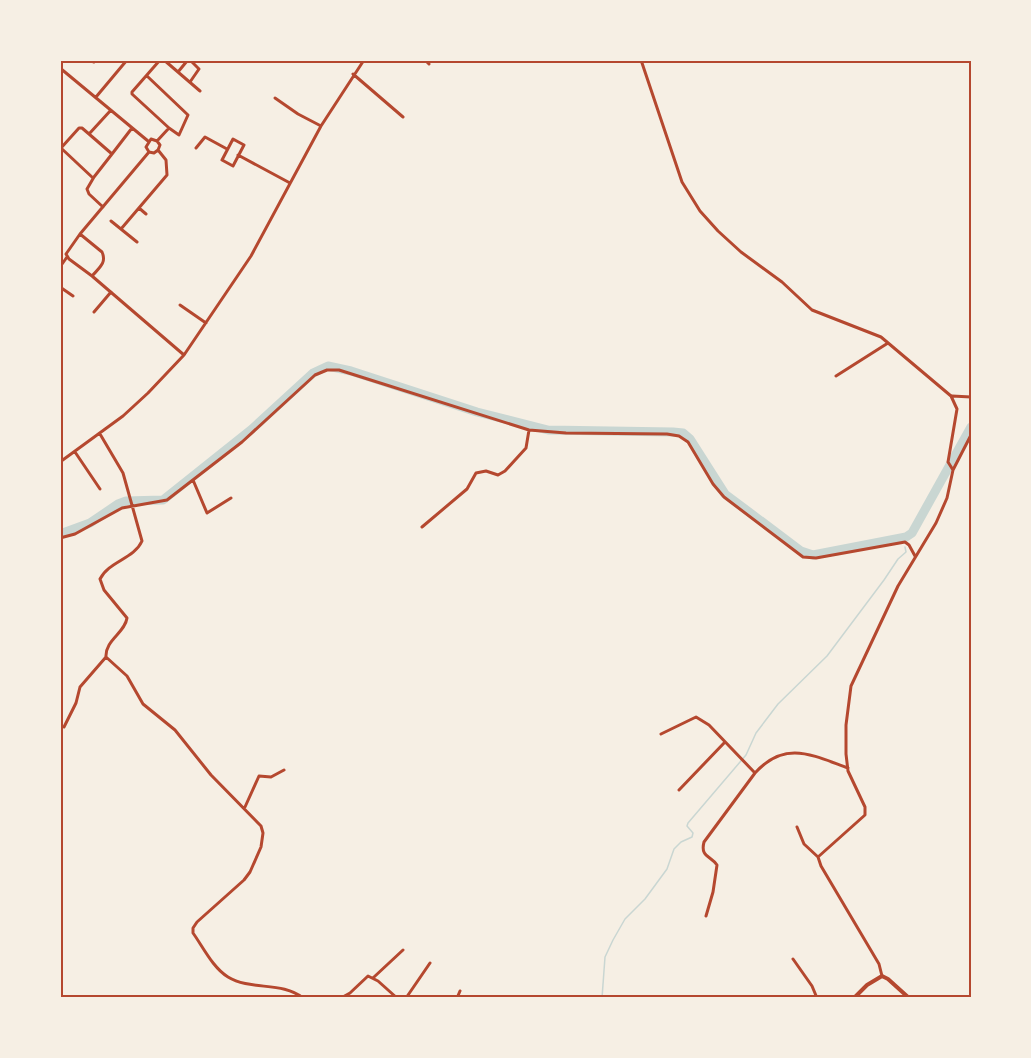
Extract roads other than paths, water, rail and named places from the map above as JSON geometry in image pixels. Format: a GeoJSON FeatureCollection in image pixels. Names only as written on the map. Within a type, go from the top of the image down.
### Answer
{"type":"FeatureCollection","features":[{"type":"Feature","properties":{"kind":"main road"},"geometry":{"type":"LineString","coordinates":[[854,998],[867,985],[882,976],[909,998]]}},
{"type":"Feature","properties":{"kind":"street"},"geometry":{"type":"LineString","coordinates":[[89,60],[94,62],[97,60]]}},
{"type":"Feature","properties":{"kind":"street"},"geometry":{"type":"LineString","coordinates":[[96,97],[127,60]]}},
{"type":"Feature","properties":{"kind":"street"},"geometry":{"type":"LineString","coordinates":[[147,76],[188,115],[179,135],[132,94],[147,76],[162,60],[200,91]]}},
{"type":"Feature","properties":{"kind":"street"},"geometry":{"type":"LineString","coordinates":[[60,462],[137,404],[184,355],[251,256],[321,126],[364,60]]}},
{"type":"Feature","properties":{"kind":"street"},"geometry":{"type":"LineString","coordinates":[[425,60],[429,64]]}},
{"type":"Feature","properties":{"kind":"street"},"geometry":{"type":"LineString","coordinates":[[641,60],[682,182],[700,211],[741,252],[782,282],[812,310],[876,334],[888,343],[951,396],[957,409],[946,498],[936,523],[915,556],[881,619],[851,686],[846,725],[848,768],[865,807],[865,815],[818,857]]}},
{"type":"Feature","properties":{"kind":"street"},"geometry":{"type":"LineString","coordinates":[[178,72],[187,62],[191,61],[199,69],[190,82]]}},
{"type":"Feature","properties":{"kind":"street"},"geometry":{"type":"LineString","coordinates":[[60,68],[148,141]]}},
{"type":"Feature","properties":{"kind":"street"},"geometry":{"type":"LineString","coordinates":[[353,74],[403,117]]}},
{"type":"Feature","properties":{"kind":"street"},"geometry":{"type":"LineString","coordinates":[[275,98],[321,126]]}},
{"type":"Feature","properties":{"kind":"street"},"geometry":{"type":"LineString","coordinates":[[89,134],[111,110]]}},
{"type":"Feature","properties":{"kind":"street"},"geometry":{"type":"LineString","coordinates":[[93,178],[61,148],[79,128],[112,154]]}},
{"type":"Feature","properties":{"kind":"street"},"geometry":{"type":"LineString","coordinates":[[103,207],[87,191],[93,178],[132,128]]}},
{"type":"Feature","properties":{"kind":"street"},"geometry":{"type":"LineString","coordinates":[[157,141],[169,128]]}},
{"type":"Feature","properties":{"kind":"street"},"geometry":{"type":"LineString","coordinates":[[196,148],[205,137],[227,149]]}},
{"type":"Feature","properties":{"kind":"street"},"geometry":{"type":"LineString","coordinates":[[148,141],[154,139],[160,145],[154,153],[149,152]]}},
{"type":"Feature","properties":{"kind":"street"},"geometry":{"type":"LineString","coordinates":[[233,139],[244,145],[233,166],[222,160],[227,149],[233,139]]}},
{"type":"Feature","properties":{"kind":"street"},"geometry":{"type":"LineString","coordinates":[[148,141],[146,147],[149,152]]}},
{"type":"Feature","properties":{"kind":"street"},"geometry":{"type":"LineString","coordinates":[[121,229],[167,175],[166,160],[158,150]]}},
{"type":"Feature","properties":{"kind":"street"},"geometry":{"type":"LineString","coordinates":[[149,152],[66,251],[67,257],[184,355]]}},
{"type":"Feature","properties":{"kind":"street"},"geometry":{"type":"LineString","coordinates":[[238,155],[291,183]]}},
{"type":"Feature","properties":{"kind":"street"},"geometry":{"type":"LineString","coordinates":[[139,208],[146,214]]}},
{"type":"Feature","properties":{"kind":"street"},"geometry":{"type":"LineString","coordinates":[[111,221],[137,243]]}},
{"type":"Feature","properties":{"kind":"street"},"geometry":{"type":"LineString","coordinates":[[80,234],[104,256],[104,262],[92,276]]}},
{"type":"Feature","properties":{"kind":"street"},"geometry":{"type":"LineString","coordinates":[[60,267],[67,257]]}},
{"type":"Feature","properties":{"kind":"street"},"geometry":{"type":"LineString","coordinates":[[60,287],[73,296]]}},
{"type":"Feature","properties":{"kind":"street"},"geometry":{"type":"LineString","coordinates":[[94,312],[111,292]]}},
{"type":"Feature","properties":{"kind":"street"},"geometry":{"type":"LineString","coordinates":[[180,305],[206,323]]}},
{"type":"Feature","properties":{"kind":"street"},"geometry":{"type":"LineString","coordinates":[[836,376],[888,343]]}},
{"type":"Feature","properties":{"kind":"street"},"geometry":{"type":"LineString","coordinates":[[60,538],[75,534],[130,501],[163,502],[242,442],[315,375],[327,370],[339,370],[530,430],[679,435],[687,442],[713,484],[724,497],[803,557],[816,558],[904,542],[908,543],[915,556]]}},
{"type":"Feature","properties":{"kind":"street"},"geometry":{"type":"LineString","coordinates":[[951,396],[971,397]]}},
{"type":"Feature","properties":{"kind":"street"},"geometry":{"type":"LineString","coordinates":[[422,526],[467,489],[476,473],[486,471],[498,475],[505,471],[526,448],[530,430]]}},
{"type":"Feature","properties":{"kind":"street"},"geometry":{"type":"LineString","coordinates":[[64,727],[76,703],[80,687],[106,657],[106,650],[113,638],[124,627],[127,618],[105,590],[100,579],[111,567],[135,551],[142,543],[120,465],[100,434]]}},
{"type":"Feature","properties":{"kind":"street"},"geometry":{"type":"LineString","coordinates":[[951,467],[971,435]]}},
{"type":"Feature","properties":{"kind":"street"},"geometry":{"type":"LineString","coordinates":[[75,452],[100,489]]}},
{"type":"Feature","properties":{"kind":"street"},"geometry":{"type":"LineString","coordinates":[[192,480],[207,513],[231,498]]}},
{"type":"Feature","properties":{"kind":"street"},"geometry":{"type":"LineString","coordinates":[[106,657],[127,676],[143,704],[175,730],[211,775],[261,826],[258,855],[244,880],[197,922],[193,933],[217,966],[229,978],[258,986],[288,990],[303,998]]}},
{"type":"Feature","properties":{"kind":"street"},"geometry":{"type":"LineString","coordinates":[[661,734],[696,717],[709,725],[755,772]]}},
{"type":"Feature","properties":{"kind":"street"},"geometry":{"type":"LineString","coordinates":[[679,789],[725,742]]}},
{"type":"Feature","properties":{"kind":"street"},"geometry":{"type":"LineString","coordinates":[[706,916],[717,865],[705,856],[704,842],[755,772],[775,756],[788,752],[812,755],[848,768]]}},
{"type":"Feature","properties":{"kind":"street"},"geometry":{"type":"LineString","coordinates":[[244,808],[259,776],[272,777],[284,770]]}},
{"type":"Feature","properties":{"kind":"street"},"geometry":{"type":"LineString","coordinates":[[797,828],[804,844],[818,857],[821,866],[879,964],[882,976]]}},
{"type":"Feature","properties":{"kind":"street"},"geometry":{"type":"LineString","coordinates":[[373,978],[403,950]]}},
{"type":"Feature","properties":{"kind":"street"},"geometry":{"type":"LineString","coordinates":[[793,959],[812,986],[817,998]]}},
{"type":"Feature","properties":{"kind":"street"},"geometry":{"type":"LineString","coordinates":[[406,998],[430,963]]}},
{"type":"Feature","properties":{"kind":"street"},"geometry":{"type":"LineString","coordinates":[[340,998],[350,993],[367,977],[373,978],[398,998]]}},
{"type":"Feature","properties":{"kind":"street"},"geometry":{"type":"LineString","coordinates":[[458,998],[460,991]]}},
{"type":"Feature","properties":{"kind":"waterway"},"geometry":{"type":"LineString","coordinates":[[60,534],[90,523],[126,501],[163,500],[252,429],[313,373],[328,366],[351,371],[477,412],[548,430],[683,433],[690,439],[725,494],[801,551],[813,555],[906,537],[912,533],[971,427]]}},
{"type":"Feature","properties":{"kind":"waterway"},"geometry":{"type":"LineString","coordinates":[[602,998],[605,957],[613,940],[625,919],[645,899],[667,869],[674,849],[681,842],[692,837],[693,833],[687,826],[688,823],[746,755],[756,733],[778,704],[827,656],[898,559],[906,552],[905,547]]}}]}
